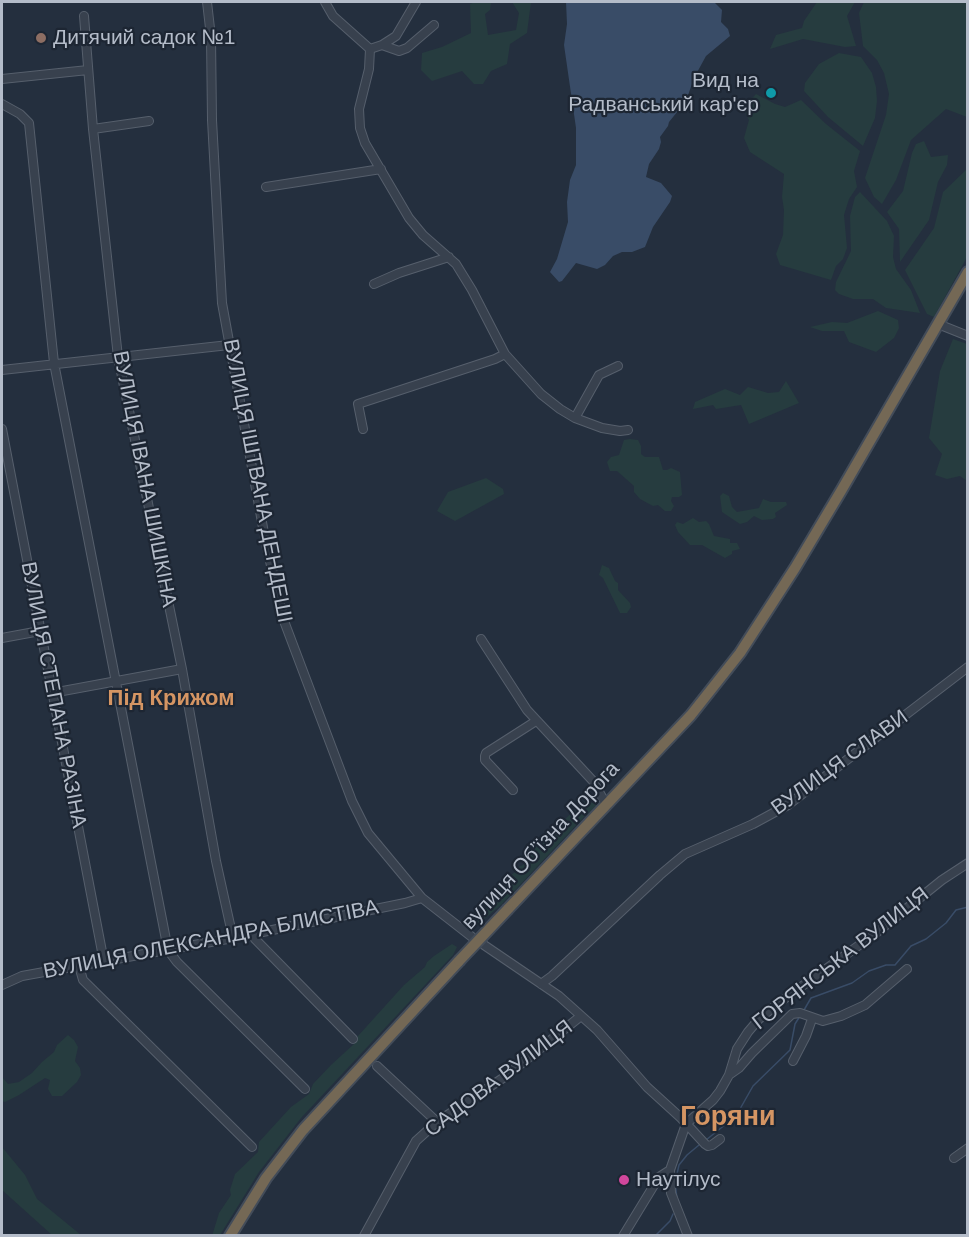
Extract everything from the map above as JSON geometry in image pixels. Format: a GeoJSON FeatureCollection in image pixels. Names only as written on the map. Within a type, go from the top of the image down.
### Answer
{"type":"FeatureCollection","features":[{"type":"Feature","properties":{"kind":"highway","name":"вулиця Обʼїзна Дорога"},"geometry":{"type":"LineString","coordinates":[[230,1236],[266,1178],[303,1130],[691,715],[740,653],[795,568],[968,272]]}},
{"type":"Feature","properties":{"kind":"street","name":"ВУЛИЦЯ ІШТВАНА ДЕНДЕШІ"},"geometry":{"type":"LineString","coordinates":[[207,2],[211,37],[212,120],[222,303],[271,569],[293,648],[359,819],[373,841],[422,898],[472,937]]}},
{"type":"Feature","properties":{"kind":"street"},"geometry":{"type":"LineString","coordinates":[[325,2],[333,16],[369,49],[370,62],[360,100],[359,120],[365,143],[409,218],[423,235],[456,264],[505,354],[541,394],[575,418],[602,428],[628,430]]}},
{"type":"Feature","properties":{"kind":"street"},"geometry":{"type":"LineString","coordinates":[[369,49],[382,45],[399,31],[416,2]]}},
{"type":"Feature","properties":{"kind":"street","name":"ВУЛИЦЯ ІВАНА ШИШКІНА"},"geometry":{"type":"LineString","coordinates":[[84,16],[93,129],[118,357],[182,669],[216,861],[233,938]]}},
{"type":"Feature","properties":{"kind":"street"},"geometry":{"type":"LineString","coordinates":[[382,45],[399,51],[407,48],[434,25]]}},
{"type":"Feature","properties":{"kind":"street"},"geometry":{"type":"LineString","coordinates":[[2,80],[88,70]]}},
{"type":"Feature","properties":{"kind":"street"},"geometry":{"type":"LineString","coordinates":[[2,104],[20,114],[29,123],[54,363],[168,950],[177,962],[306,1089]]}},
{"type":"Feature","properties":{"kind":"street"},"geometry":{"type":"LineString","coordinates":[[93,129],[149,122]]}},
{"type":"Feature","properties":{"kind":"street"},"geometry":{"type":"LineString","coordinates":[[266,187],[381,169]]}},
{"type":"Feature","properties":{"kind":"street"},"geometry":{"type":"LineString","coordinates":[[374,284],[448,257]]}},
{"type":"Feature","properties":{"kind":"street"},"geometry":{"type":"LineString","coordinates":[[938,324],[968,336]]}},
{"type":"Feature","properties":{"kind":"street"},"geometry":{"type":"LineString","coordinates":[[2,370],[229,345]]}},
{"type":"Feature","properties":{"kind":"street"},"geometry":{"type":"LineString","coordinates":[[363,429],[358,404],[505,354]]}},
{"type":"Feature","properties":{"kind":"street"},"geometry":{"type":"LineString","coordinates":[[575,418],[600,375],[618,366]]}},
{"type":"Feature","properties":{"kind":"street","name":"ВУЛИЦЯ СТЕПАНА РАЗІНА"},"geometry":{"type":"LineString","coordinates":[[2,429],[104,962]]}},
{"type":"Feature","properties":{"kind":"street"},"geometry":{"type":"LineString","coordinates":[[2,638],[40,631]]}},
{"type":"Feature","properties":{"kind":"street"},"geometry":{"type":"LineString","coordinates":[[481,639],[536,721],[593,781],[607,806]]}},
{"type":"Feature","properties":{"kind":"street","name":"ВУЛИЦЯ СЛАВИ"},"geometry":{"type":"LineString","coordinates":[[541,984],[685,854],[753,824],[788,805],[968,667]]}},
{"type":"Feature","properties":{"kind":"street"},"geometry":{"type":"LineString","coordinates":[[52,693],[182,669]]}},
{"type":"Feature","properties":{"kind":"street"},"geometry":{"type":"LineString","coordinates":[[513,790],[485,760],[486,753],[536,721]]}},
{"type":"Feature","properties":{"kind":"street","name":"ГОРЯНСЬКА ВУЛИЦЯ"},"geometry":{"type":"LineString","coordinates":[[686,1124],[713,1100],[729,1075],[741,1041],[759,1019],[876,933],[942,880],[968,863]]}},
{"type":"Feature","properties":{"kind":"street","name":"ВУЛИЦЯ ОЛЕКСАНДРА БЛИСТІВА"},"geometry":{"type":"LineString","coordinates":[[2,985],[22,976],[233,938],[422,898]]}},
{"type":"Feature","properties":{"kind":"street"},"geometry":{"type":"LineString","coordinates":[[251,933],[353,1039]]}},
{"type":"Feature","properties":{"kind":"street"},"geometry":{"type":"LineString","coordinates":[[484,945],[559,996],[597,1030],[652,1093],[708,1146],[720,1139]]}},
{"type":"Feature","properties":{"kind":"street"},"geometry":{"type":"LineString","coordinates":[[79,966],[83,980],[252,1148]]}},
{"type":"Feature","properties":{"kind":"street"},"geometry":{"type":"LineString","coordinates":[[729,1075],[739,1068],[792,1014],[802,1014],[823,1021],[841,1016],[865,1005],[907,969]]}},
{"type":"Feature","properties":{"kind":"street","name":"САДОВА ВУЛИЦЯ"},"geometry":{"type":"LineString","coordinates":[[364,1236],[412,1145],[437,1122],[537,1053],[581,1016]]}},
{"type":"Feature","properties":{"kind":"street"},"geometry":{"type":"LineString","coordinates":[[793,1061],[812,1019]]}},
{"type":"Feature","properties":{"kind":"street"},"geometry":{"type":"LineString","coordinates":[[377,1066],[437,1122]]}},
{"type":"Feature","properties":{"kind":"street"},"geometry":{"type":"LineString","coordinates":[[686,1124],[670,1170],[671,1193],[688,1236]]}},
{"type":"Feature","properties":{"kind":"street"},"geometry":{"type":"LineString","coordinates":[[954,1158],[968,1148]]}},
{"type":"Feature","properties":{"kind":"street"},"geometry":{"type":"LineString","coordinates":[[623,1236],[659,1177],[670,1170]]}},
{"type":"Feature","properties":{"kind":"green space"},"geometry":{"type":"Polygon","coordinates":[[[491,2],[490,10],[485,14],[488,35],[516,30],[519,13],[512,2],[531,2],[527,33],[510,44],[507,64],[491,71],[483,84],[474,84],[462,71],[432,81],[421,70],[422,53],[442,47],[471,33],[470,4],[491,2]]]}},
{"type":"Feature","properties":{"kind":"green space"},"geometry":{"type":"Polygon","coordinates":[[[817,2],[855,2],[847,16],[856,46],[845,47],[803,39],[770,49],[776,35],[802,28],[817,2]]]}},
{"type":"Feature","properties":{"kind":"green space"},"geometry":{"type":"Polygon","coordinates":[[[864,2],[967,2],[967,117],[946,109],[911,140],[896,180],[882,204],[874,197],[865,178],[886,115],[889,94],[884,73],[877,60],[863,46],[859,13],[864,2]]]}},
{"type":"Feature","properties":{"kind":"green space"},"geometry":{"type":"Polygon","coordinates":[[[839,53],[861,57],[872,73],[876,87],[875,118],[863,146],[828,117],[804,91],[805,83],[819,64],[839,53]]]}},
{"type":"Feature","properties":{"kind":"green space"},"geometry":{"type":"Polygon","coordinates":[[[756,94],[785,107],[801,100],[826,124],[860,151],[854,171],[857,187],[849,199],[844,215],[847,248],[831,280],[780,265],[776,254],[783,235],[784,174],[750,152],[744,138],[749,120],[743,108],[756,94]]]}},
{"type":"Feature","properties":{"kind":"green space"},"geometry":{"type":"Polygon","coordinates":[[[924,141],[931,157],[948,155],[947,165],[938,182],[929,220],[900,262],[899,229],[887,212],[903,191],[916,144],[924,141]]]}},
{"type":"Feature","properties":{"kind":"green space"},"geometry":{"type":"Polygon","coordinates":[[[967,169],[967,257],[934,317],[927,314],[905,270],[934,228],[943,192],[967,169]]]}},
{"type":"Feature","properties":{"kind":"green space"},"geometry":{"type":"Polygon","coordinates":[[[860,192],[887,221],[894,236],[893,257],[896,269],[911,290],[920,313],[886,308],[873,299],[853,299],[835,290],[836,282],[851,251],[850,216],[855,197],[860,192]]]}},
{"type":"Feature","properties":{"kind":"green space"},"geometry":{"type":"Polygon","coordinates":[[[878,311],[898,320],[899,328],[894,338],[876,352],[849,342],[844,331],[822,331],[810,327],[832,322],[847,323],[878,311]]]}},
{"type":"Feature","properties":{"kind":"green space"},"geometry":{"type":"Polygon","coordinates":[[[953,339],[967,344],[967,481],[960,476],[947,479],[935,475],[942,454],[929,438],[940,371],[953,339]]]}},
{"type":"Feature","properties":{"kind":"green space"},"geometry":{"type":"Polygon","coordinates":[[[786,381],[799,403],[749,424],[741,405],[716,409],[713,405],[693,409],[695,402],[725,389],[740,395],[748,387],[768,393],[779,392],[786,381]]]}},
{"type":"Feature","properties":{"kind":"green space"},"geometry":{"type":"Polygon","coordinates":[[[624,440],[638,440],[641,454],[645,457],[659,457],[663,470],[671,468],[680,472],[682,495],[672,497],[671,501],[674,506],[671,511],[665,511],[658,505],[653,506],[640,499],[634,492],[634,486],[617,471],[610,471],[607,462],[611,457],[619,455],[624,440]]]}},
{"type":"Feature","properties":{"kind":"green space"},"geometry":{"type":"Polygon","coordinates":[[[486,478],[503,489],[504,494],[455,521],[437,511],[448,492],[486,478]]]}},
{"type":"Feature","properties":{"kind":"green space"},"geometry":{"type":"Polygon","coordinates":[[[723,493],[729,496],[732,507],[737,512],[759,508],[763,499],[771,502],[786,502],[787,505],[775,513],[776,517],[773,519],[762,520],[754,516],[740,524],[722,512],[720,496],[723,493]]]}},
{"type":"Feature","properties":{"kind":"green space"},"geometry":{"type":"Polygon","coordinates":[[[693,518],[699,522],[706,521],[714,536],[730,539],[730,543],[737,543],[740,549],[732,551],[732,554],[725,558],[702,545],[690,545],[675,525],[677,522],[683,524],[693,518]]]}},
{"type":"Feature","properties":{"kind":"green space"},"geometry":{"type":"Polygon","coordinates":[[[602,565],[609,568],[618,583],[618,590],[630,603],[631,607],[627,613],[620,613],[603,578],[599,575],[602,565]]]}},
{"type":"Feature","properties":{"kind":"green space"},"geometry":{"type":"Polygon","coordinates":[[[586,800],[597,805],[502,904],[474,928],[468,925],[474,912],[518,867],[523,865],[533,848],[586,800]]]}},
{"type":"Feature","properties":{"kind":"green space"},"geometry":{"type":"Polygon","coordinates":[[[452,944],[457,947],[453,955],[301,1118],[259,1172],[220,1235],[212,1236],[219,1213],[231,1195],[230,1190],[235,1174],[258,1152],[259,1142],[291,1107],[309,1094],[313,1084],[354,1044],[358,1036],[404,985],[434,956],[452,944]]]}},
{"type":"Feature","properties":{"kind":"green space"},"geometry":{"type":"Polygon","coordinates":[[[68,1035],[78,1047],[75,1061],[80,1068],[81,1075],[77,1082],[62,1096],[52,1096],[48,1089],[50,1080],[45,1078],[19,1095],[5,1102],[2,1101],[2,1077],[8,1084],[19,1082],[54,1052],[57,1045],[68,1035]]]}},
{"type":"Feature","properties":{"kind":"green space"},"geometry":{"type":"Polygon","coordinates":[[[2,1147],[25,1175],[37,1199],[81,1235],[52,1235],[2,1190],[2,1147]]]}},
{"type":"Feature","properties":{"kind":"water"},"geometry":{"type":"Polygon","coordinates":[[[566,2],[714,2],[722,10],[721,22],[728,29],[730,36],[706,56],[694,78],[686,101],[660,137],[659,149],[649,164],[646,177],[661,183],[672,196],[653,227],[645,247],[613,256],[605,265],[597,269],[576,263],[559,282],[550,272],[557,259],[568,222],[567,202],[570,180],[576,165],[576,128],[564,45],[567,24],[566,2]]]}},
{"type":"Feature","properties":{"kind":"waterway"},"geometry":{"type":"LineString","coordinates":[[804,1010],[811,998],[852,983],[869,971],[886,965],[895,965],[911,946],[926,939],[946,923],[956,910],[968,907]]}},
{"type":"Feature","properties":{"kind":"waterway"},"geometry":{"type":"LineString","coordinates":[[706,1140],[736,1116],[753,1086],[790,1050],[795,1024],[800,1016]]}},
{"type":"Feature","properties":{"kind":"waterway"},"geometry":{"type":"LineString","coordinates":[[677,1198],[675,1183],[679,1165],[699,1145]]}},
{"type":"Feature","properties":{"kind":"waterway"},"geometry":{"type":"LineString","coordinates":[[655,1236],[670,1221],[673,1214]]}},
{"type":"Feature","properties":{"kind":"place","name":"Дитячий садок №1"},"geometry":{"type":"Point","coordinates":[41,38]}},
{"type":"Feature","properties":{"kind":"place","name":"Вид на Радванський кар'єр"},"geometry":{"type":"Point","coordinates":[771,93]}},
{"type":"Feature","properties":{"kind":"place","name":"Наутілус"},"geometry":{"type":"Point","coordinates":[624,1180]}},
{"type":"Feature","properties":{"kind":"district","name":"Під Крижом"},"geometry":{"type":"Point","coordinates":[171,699]}},
{"type":"Feature","properties":{"kind":"district","name":"Горяни"},"geometry":{"type":"Point","coordinates":[728,1118]}}]}
